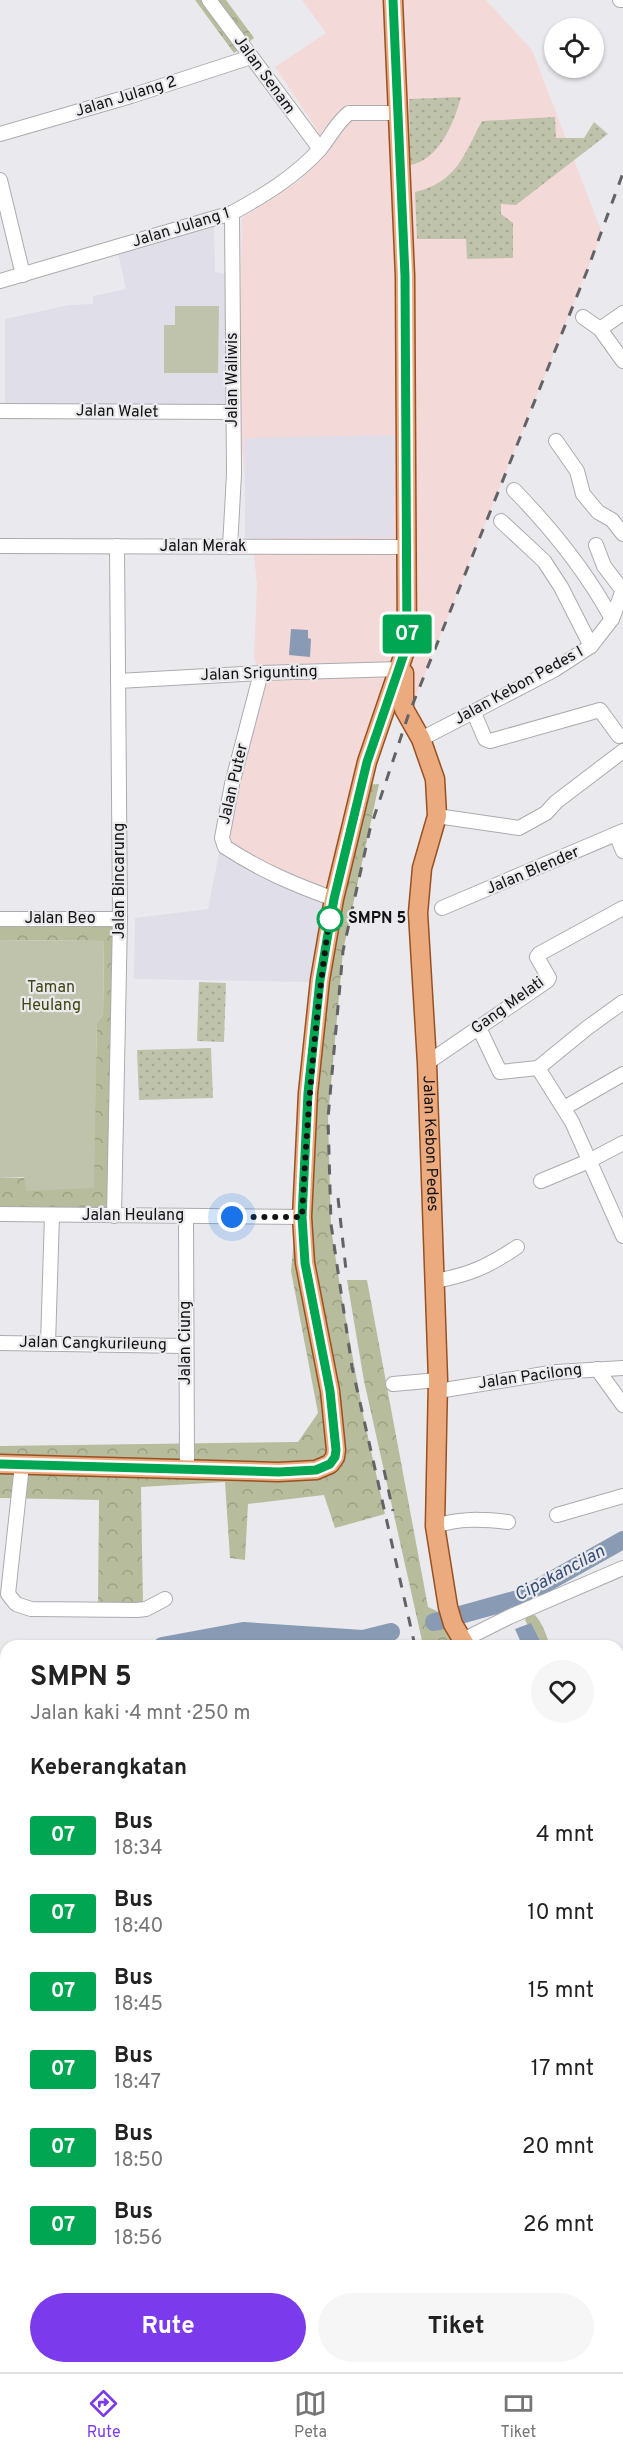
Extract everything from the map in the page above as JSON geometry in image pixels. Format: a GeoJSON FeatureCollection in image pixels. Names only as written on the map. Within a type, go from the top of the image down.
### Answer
{"type":"FeatureCollection","features":[{"type":"Feature","properties":{"kind":"main road"},"geometry":{"type":"LineString","coordinates":[[0,1464],[187,1470],[316,1470],[330,1464],[335,1457],[335,1426],[305,1263],[302,1217],[308,1093],[329,897],[367,762],[407,645],[405,276],[393,0]]}},
{"type":"Feature","properties":{"kind":"main road","name":"Jalan Kebon Pedes"},"geometry":{"type":"LineString","coordinates":[[407,645],[403,681],[404,709],[421,740],[435,779],[437,816],[422,868],[418,913],[427,1063],[438,1386],[435,1526],[451,1615],[464,1640]]}},
{"type":"Feature","properties":{"kind":"main road"},"geometry":{"type":"LineString","coordinates":[[382,716],[389,709],[404,709]]}},
{"type":"Feature","properties":{"kind":"street","name":"Jalan Senam"},"geometry":{"type":"LineString","coordinates":[[209,0],[320,149]]}},
{"type":"Feature","properties":{"kind":"street","name":"Jalan Julang 2"},"geometry":{"type":"LineString","coordinates":[[0,134],[132,96],[251,57]]}},
{"type":"Feature","properties":{"kind":"street","name":"Jalan Julang 1"},"geometry":{"type":"LineString","coordinates":[[0,281],[232,213],[274,188],[300,168],[320,149],[349,112],[399,113]]}},
{"type":"Feature","properties":{"kind":"street"},"geometry":{"type":"LineString","coordinates":[[0,180],[23,275]]}},
{"type":"Feature","properties":{"kind":"street","name":"Jalan Waliwis"},"geometry":{"type":"LineString","coordinates":[[230,547],[234,474],[232,213]]}},
{"type":"Feature","properties":{"kind":"street"},"geometry":{"type":"LineString","coordinates":[[600,329],[623,313]]}},
{"type":"Feature","properties":{"kind":"street"},"geometry":{"type":"LineString","coordinates":[[583,317],[600,329],[623,360]]}},
{"type":"Feature","properties":{"kind":"street","name":"Jalan Walet"},"geometry":{"type":"LineString","coordinates":[[0,411],[233,412]]}},
{"type":"Feature","properties":{"kind":"street"},"geometry":{"type":"LineString","coordinates":[[556,441],[577,471],[583,494],[598,512],[618,526],[623,534]]}},
{"type":"Feature","properties":{"kind":"street"},"geometry":{"type":"LineString","coordinates":[[514,490],[544,521],[571,555],[599,595],[612,619]]}},
{"type":"Feature","properties":{"kind":"street"},"geometry":{"type":"LineString","coordinates":[[501,521],[544,561],[561,586],[591,646]]}},
{"type":"Feature","properties":{"kind":"street"},"geometry":{"type":"LineString","coordinates":[[596,545],[601,560],[623,590]]}},
{"type":"Feature","properties":{"kind":"street","name":"Jalan Merak"},"geometry":{"type":"LineString","coordinates":[[0,546],[406,547]]}},
{"type":"Feature","properties":{"kind":"street","name":"Jalan Bincarung"},"geometry":{"type":"LineString","coordinates":[[114,1216],[120,919],[117,546]]}},
{"type":"Feature","properties":{"kind":"street","name":"Jalan Kebon Pedes I"},"geometry":{"type":"LineString","coordinates":[[421,740],[554,670],[591,646],[612,619],[623,590]]}},
{"type":"Feature","properties":{"kind":"street","name":"Jalan Srigunting"},"geometry":{"type":"LineString","coordinates":[[118,681],[261,673],[400,669]]}},
{"type":"Feature","properties":{"kind":"street","name":"Jalan Puter"},"geometry":{"type":"LineString","coordinates":[[261,673],[232,784],[223,843],[235,853],[281,880],[329,897]]}},
{"type":"Feature","properties":{"kind":"street"},"geometry":{"type":"LineString","coordinates":[[437,816],[519,828],[546,813],[622,742],[600,710],[490,741],[485,739],[474,713]]}},
{"type":"Feature","properties":{"kind":"street"},"geometry":{"type":"LineString","coordinates":[[620,832],[623,850]]}},
{"type":"Feature","properties":{"kind":"street","name":"Jalan Blender"},"geometry":{"type":"LineString","coordinates":[[418,913],[440,909],[620,832]]}},
{"type":"Feature","properties":{"kind":"street","name":"Gang Melati"},"geometry":{"type":"LineString","coordinates":[[427,1063],[547,981],[549,978],[537,957],[539,954],[623,908]]}},
{"type":"Feature","properties":{"kind":"street","name":"Jalan Beo"},"geometry":{"type":"LineString","coordinates":[[0,919],[120,919]]}},
{"type":"Feature","properties":{"kind":"street"},"geometry":{"type":"LineString","coordinates":[[479,1028],[500,1072],[538,1068],[623,1002]]}},
{"type":"Feature","properties":{"kind":"street"},"geometry":{"type":"LineString","coordinates":[[538,1068],[564,1108],[622,1234]]}},
{"type":"Feature","properties":{"kind":"street"},"geometry":{"type":"LineString","coordinates":[[564,1108],[623,1074]]}},
{"type":"Feature","properties":{"kind":"street"},"geometry":{"type":"LineString","coordinates":[[541,1182],[623,1143]]}},
{"type":"Feature","properties":{"kind":"street","name":"Jalan Heulang"},"geometry":{"type":"LineString","coordinates":[[0,1214],[302,1217]]}},
{"type":"Feature","properties":{"kind":"street"},"geometry":{"type":"LineString","coordinates":[[48,1344],[52,1215]]}},
{"type":"Feature","properties":{"kind":"street","name":"Jalan Ciung"},"geometry":{"type":"LineString","coordinates":[[186,1216],[187,1470]]}},
{"type":"Feature","properties":{"kind":"street"},"geometry":{"type":"LineString","coordinates":[[435,1281],[468,1274],[490,1266],[517,1247]]}},
{"type":"Feature","properties":{"kind":"street","name":"Jalan Cangkurileung"},"geometry":{"type":"LineString","coordinates":[[0,1343],[185,1346]]}},
{"type":"Feature","properties":{"kind":"street","name":"Jalan Pacilong"},"geometry":{"type":"LineString","coordinates":[[393,1384],[438,1386],[621,1366]]}},
{"type":"Feature","properties":{"kind":"street"},"geometry":{"type":"LineString","coordinates":[[597,1369],[623,1405]]}},
{"type":"Feature","properties":{"kind":"street"},"geometry":{"type":"LineString","coordinates":[[22,1465],[8,1594],[16,1604],[31,1609],[137,1610],[146,1609],[165,1599]]}},
{"type":"Feature","properties":{"kind":"street"},"geometry":{"type":"LineString","coordinates":[[557,1515],[623,1496]]}},
{"type":"Feature","properties":{"kind":"street"},"geometry":{"type":"LineString","coordinates":[[435,1526],[448,1522],[478,1519],[508,1522]]}},
{"type":"Feature","properties":{"kind":"street"},"geometry":{"type":"LineString","coordinates":[[470,1640],[509,1617],[623,1568]]}},
{"type":"Feature","properties":{"kind":"shaded area"},"geometry":{"type":"Polygon","coordinates":[[[302,0],[486,0],[532,50],[602,233],[408,716],[397,708],[389,709],[334,899],[225,847],[260,674],[254,658],[257,584],[238,412],[242,218],[300,180],[324,156],[318,131],[275,67],[326,33],[302,0]]]}},
{"type":"Feature","properties":{"kind":"shaded area"},"geometry":{"type":"Polygon","coordinates":[[[214,224],[215,272],[229,274],[226,404],[5,406],[5,319],[69,305],[93,304],[93,296],[126,289],[117,249],[214,224]]]}},
{"type":"Feature","properties":{"kind":"shaded area"},"geometry":{"type":"Polygon","coordinates":[[[395,435],[393,537],[245,538],[245,438],[395,435]]]}},
{"type":"Feature","properties":{"kind":"shaded area"},"geometry":{"type":"Polygon","coordinates":[[[222,838],[223,843],[334,899],[320,984],[134,979],[135,918],[208,909],[222,838]]]}},
{"type":"Feature","properties":{"kind":"green space"},"geometry":{"type":"Polygon","coordinates":[[[195,0],[226,0],[254,38],[234,53],[195,0]]]}},
{"type":"Feature","properties":{"kind":"green space"},"geometry":{"type":"Polygon","coordinates":[[[461,97],[444,139],[429,156],[410,165],[409,99],[461,97]]]}},
{"type":"Feature","properties":{"kind":"green space"},"geometry":{"type":"Polygon","coordinates":[[[555,117],[556,138],[584,138],[594,122],[608,134],[516,205],[501,204],[501,214],[513,223],[513,258],[467,259],[466,239],[417,239],[415,192],[441,182],[450,174],[464,156],[482,121],[555,117]]]}},
{"type":"Feature","properties":{"kind":"green space"},"geometry":{"type":"Polygon","coordinates":[[[175,306],[219,306],[218,373],[164,373],[164,325],[175,325],[175,306]]]}},
{"type":"Feature","properties":{"kind":"green space"},"geometry":{"type":"Polygon","coordinates":[[[379,784],[343,951],[328,1118],[331,1228],[364,1419],[385,1514],[335,1528],[324,1495],[248,1504],[245,1560],[230,1558],[225,1482],[141,1487],[143,1606],[98,1606],[99,1500],[0,1498],[0,1446],[298,1442],[318,1413],[291,1271],[308,1093],[361,785],[379,784]]]}},
{"type":"Feature","properties":{"kind":"green space"},"geometry":{"type":"Polygon","coordinates":[[[0,919],[120,919],[114,1216],[0,1215],[0,1178],[93,1177],[97,1022],[103,1015],[104,941],[0,940],[0,919]]]}},
{"type":"Feature","properties":{"kind":"green space","name":"Taman Heulang"},"geometry":{"type":"Polygon","coordinates":[[[0,940],[104,941],[103,1015],[97,1022],[94,1188],[26,1191],[24,1177],[0,1178],[0,940]]]}},
{"type":"Feature","properties":{"kind":"green space"},"geometry":{"type":"Polygon","coordinates":[[[199,982],[226,983],[224,1042],[197,1041],[199,982]]]}},
{"type":"Feature","properties":{"kind":"green space"},"geometry":{"type":"Polygon","coordinates":[[[211,1048],[213,1098],[139,1100],[137,1050],[211,1048]]]}},
{"type":"Feature","properties":{"kind":"green space"},"geometry":{"type":"Polygon","coordinates":[[[347,1280],[367,1280],[428,1607],[452,1618],[463,1640],[422,1640],[364,1381],[347,1280]]]}},
{"type":"Feature","properties":{"kind":"green space"},"geometry":{"type":"Polygon","coordinates":[[[535,1615],[548,1640],[535,1640],[525,1620],[527,1616],[535,1615]]]}},
{"type":"Feature","properties":{"kind":"water"},"geometry":{"type":"Polygon","coordinates":[[[291,629],[308,630],[308,638],[311,639],[310,657],[289,655],[291,629]]]}},
{"type":"Feature","properties":{"kind":"water"},"geometry":{"type":"Polygon","coordinates":[[[531,1623],[540,1640],[520,1640],[515,1629],[531,1623]]]}},
{"type":"Feature","properties":{"kind":"waterway","name":"Cipakancilan"},"geometry":{"type":"LineString","coordinates":[[460,1615],[518,1599],[623,1540]]}},
{"type":"Feature","properties":{"kind":"waterway"},"geometry":{"type":"LineString","coordinates":[[518,1599],[518,1608]]}},
{"type":"Feature","properties":{"kind":"waterway","name":"Cipakancilan"},"geometry":{"type":"LineString","coordinates":[[434,1622],[445,1620]]}},
{"type":"Feature","properties":{"kind":"waterway","name":"Cipakancilan"},"geometry":{"type":"LineString","coordinates":[[194,1640],[243,1631],[363,1639],[391,1632]]}},
{"type":"Feature","properties":{"kind":"railway"},"geometry":{"type":"LineString","coordinates":[[414,1640],[352,1367],[331,1224],[328,1118],[343,951],[370,829],[408,716],[587,271],[623,173]]}},
{"type":"Feature","properties":{"kind":"railway"},"geometry":{"type":"LineString","coordinates":[[338,1198],[346,1270]]}},
{"type":"Feature","properties":{"kind":"railway"},"geometry":{"type":"LineString","coordinates":[[384,1470],[393,1511]]}},
{"type":"Feature","properties":{"kind":"bus line","name":"07"},"geometry":{"type":"LineString","coordinates":[[0,1464],[279,1472],[316,1470],[330,1464],[335,1457],[335,1426],[305,1263],[302,1217],[308,1093],[320,980],[330,916],[367,762],[407,645],[405,276],[393,0]]}},
{"type":"Feature","properties":{"kind":"place","name":"SMPN 5"},"geometry":{"type":"Point","coordinates":[330,919]}},
{"type":"Feature","properties":{"kind":"route"},"geometry":{"type":"LineString","coordinates":[[232,1217],[302,1217],[308,1093],[320,980],[330,916],[330,919]]}}]}
